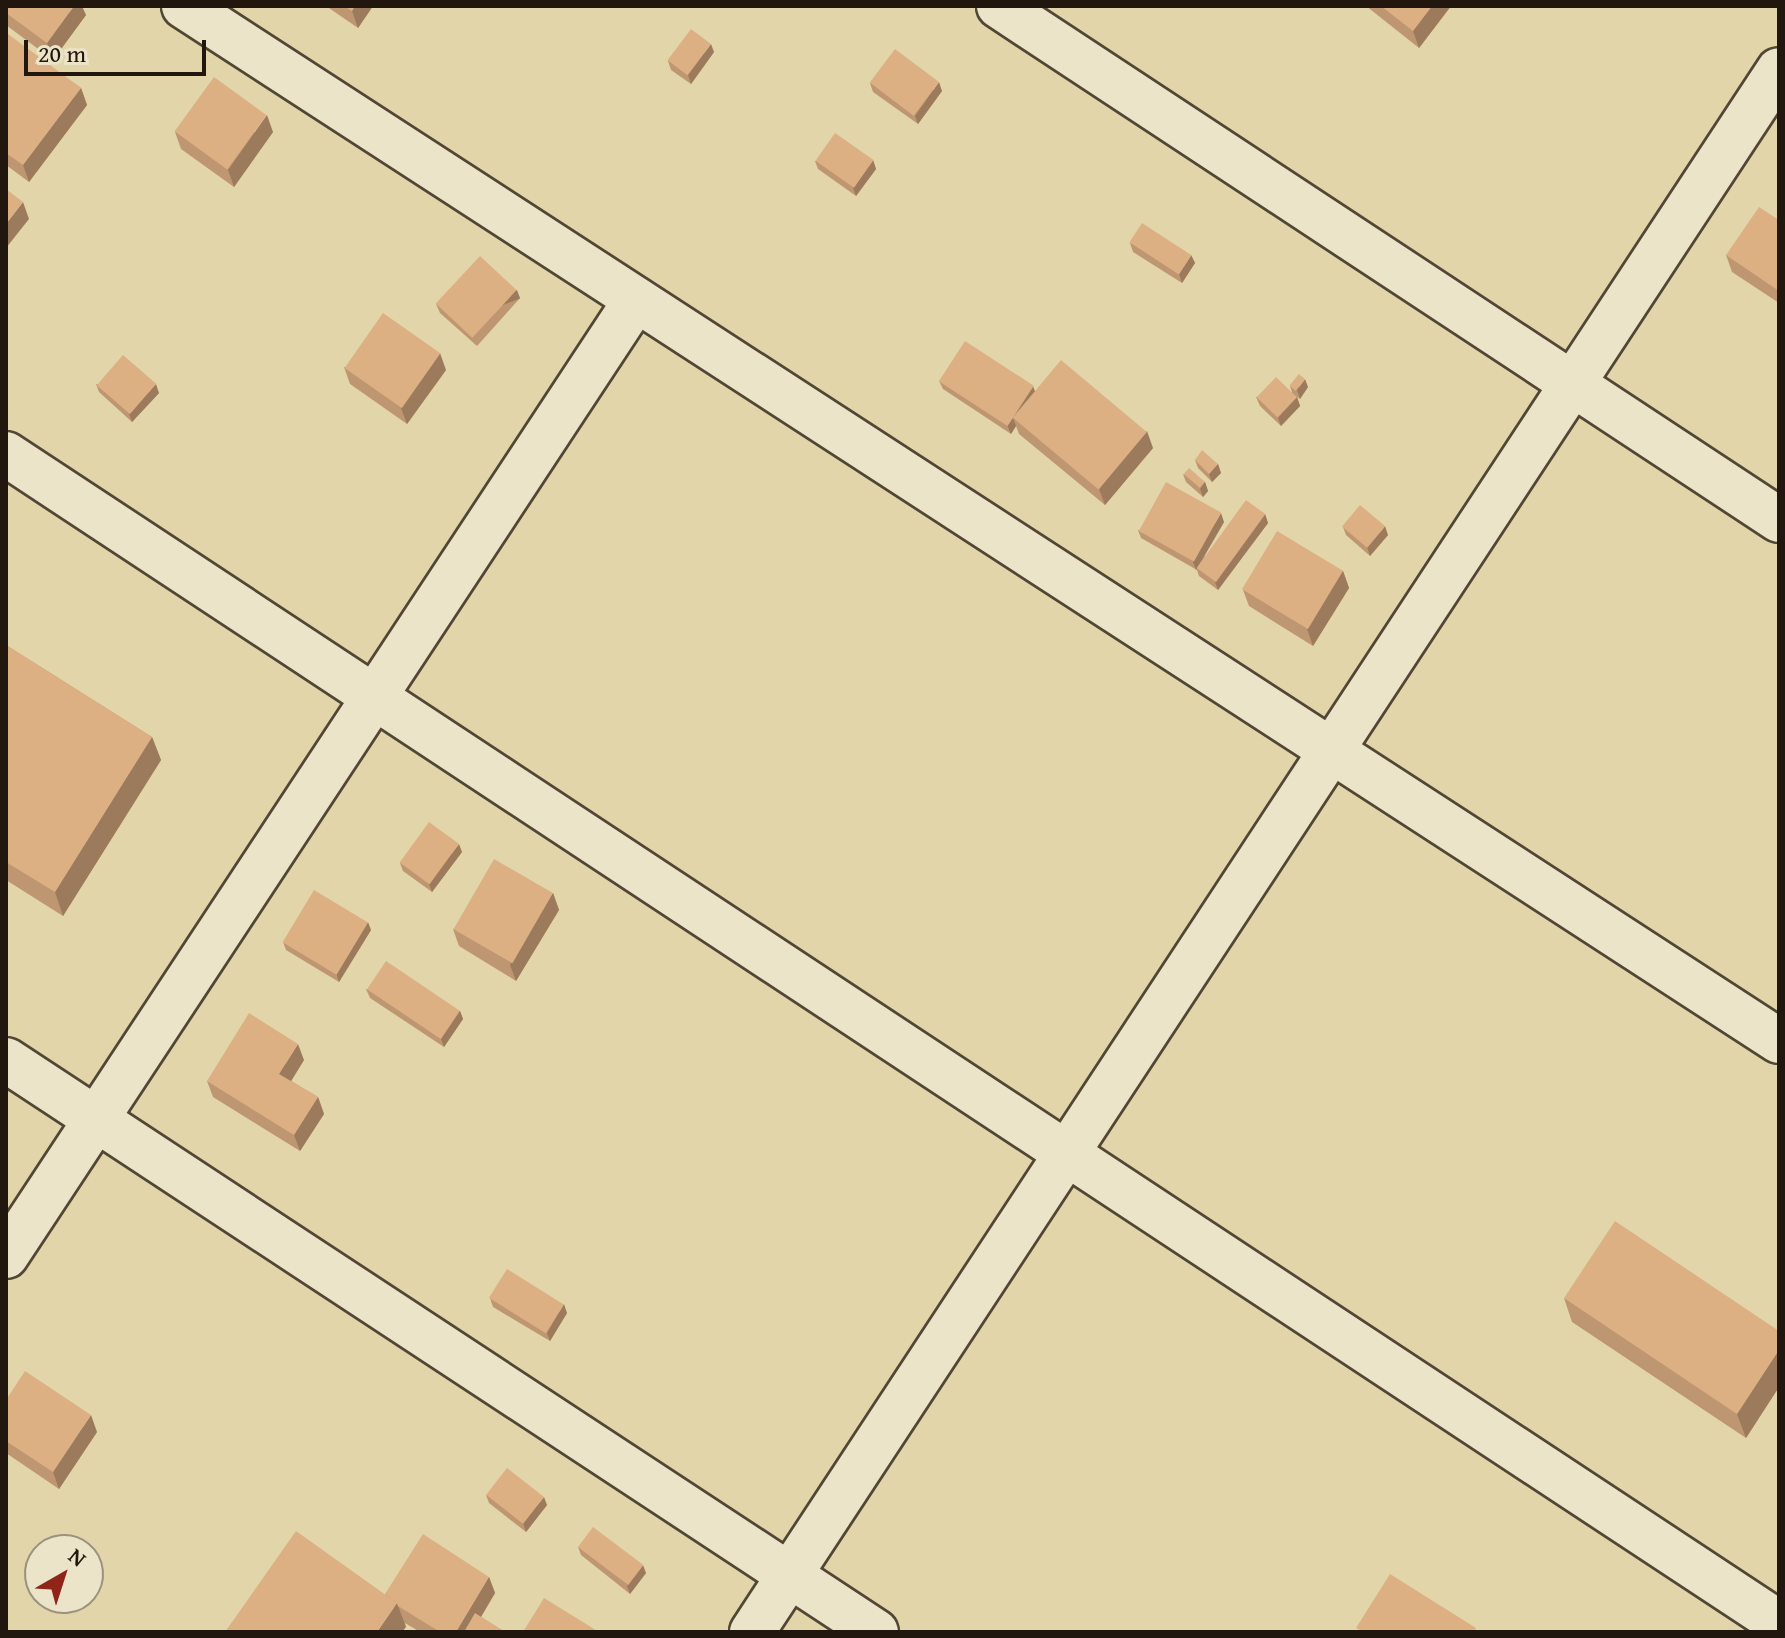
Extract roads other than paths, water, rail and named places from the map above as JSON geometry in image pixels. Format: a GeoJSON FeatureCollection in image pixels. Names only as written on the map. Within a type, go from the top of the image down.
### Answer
{"type":"FeatureCollection","features":[{"type":"Feature","properties":{"kind":"street"},"geometry":{"type":"LineString","coordinates":[[184,6],[1779,1041]]}},
{"type":"Feature","properties":{"kind":"street"},"geometry":{"type":"LineString","coordinates":[[999,6],[1779,520]]}},
{"type":"Feature","properties":{"kind":"street"},"geometry":{"type":"LineString","coordinates":[[752,1632],[1779,70]]}},
{"type":"Feature","properties":{"kind":"street"},"geometry":{"type":"LineString","coordinates":[[6,1256],[636,300]]}},
{"type":"Feature","properties":{"kind":"street"},"geometry":{"type":"LineString","coordinates":[[6,454],[1779,1623]]}},
{"type":"Feature","properties":{"kind":"street"},"geometry":{"type":"LineString","coordinates":[[6,1060],[876,1632]]}}]}
